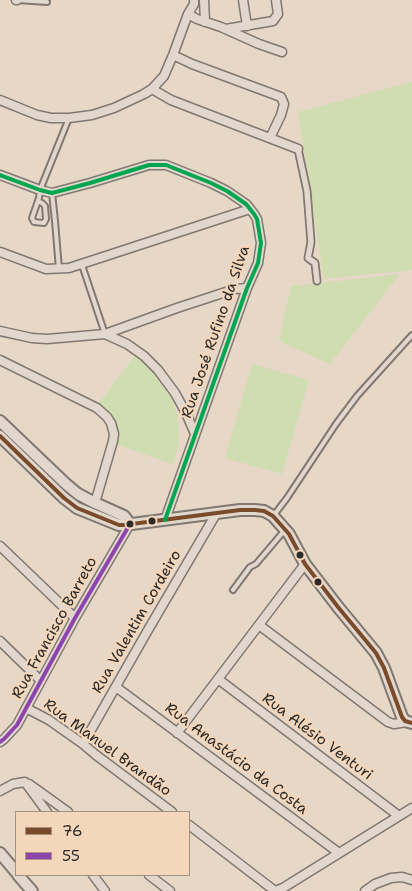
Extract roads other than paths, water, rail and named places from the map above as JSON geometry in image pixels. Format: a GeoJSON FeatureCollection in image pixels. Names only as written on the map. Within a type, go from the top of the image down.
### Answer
{"type":"FeatureCollection","features":[{"type":"Feature","properties":{"kind":"street"},"geometry":{"type":"LineString","coordinates":[[0,100],[37,115],[51,118],[69,118],[114,108],[152,90],[164,76],[194,0]]}},
{"type":"Feature","properties":{"kind":"street"},"geometry":{"type":"LineString","coordinates":[[204,0],[205,22]]}},
{"type":"Feature","properties":{"kind":"street"},"geometry":{"type":"LineString","coordinates":[[243,0],[247,26]]}},
{"type":"Feature","properties":{"kind":"street"},"geometry":{"type":"LineString","coordinates":[[226,29],[273,22],[278,14],[276,0]]}},
{"type":"Feature","properties":{"kind":"street"},"geometry":{"type":"LineString","coordinates":[[188,14],[282,52]]}},
{"type":"Feature","properties":{"kind":"street"},"geometry":{"type":"LineString","coordinates":[[173,55],[192,64],[281,97],[284,104],[270,138]]}},
{"type":"Feature","properties":{"kind":"street"},"geometry":{"type":"LineString","coordinates":[[152,90],[171,100],[298,148],[307,190],[311,242],[308,258],[314,263],[317,281]]}},
{"type":"Feature","properties":{"kind":"street"},"geometry":{"type":"LineString","coordinates":[[0,175],[52,193],[90,184],[149,165],[161,164],[211,183],[236,197],[250,209]]}},
{"type":"Feature","properties":{"kind":"street"},"geometry":{"type":"LineString","coordinates":[[0,252],[41,268],[59,269],[82,264],[250,209]]}},
{"type":"Feature","properties":{"kind":"street","name":"Rua José Rufino da Silva"},"geometry":{"type":"LineString","coordinates":[[166,520],[247,288],[258,263],[261,243],[257,219],[250,209]]}},
{"type":"Feature","properties":{"kind":"street"},"geometry":{"type":"LineString","coordinates":[[0,331],[32,338],[47,339],[105,334],[234,289],[247,288]]}},
{"type":"Feature","properties":{"kind":"street"},"geometry":{"type":"LineString","coordinates":[[105,334],[127,344],[144,356],[158,370],[175,393],[195,434]]}},
{"type":"Feature","properties":{"kind":"street"},"geometry":{"type":"LineString","coordinates":[[0,353],[3,361],[97,408],[111,423],[114,441],[95,503]]}},
{"type":"Feature","properties":{"kind":"street"},"geometry":{"type":"LineString","coordinates":[[0,421],[78,494],[124,516],[130,524]]}},
{"type":"Feature","properties":{"kind":"street"},"geometry":{"type":"LineString","coordinates":[[0,436],[77,508],[119,525],[240,510],[264,511],[273,516],[290,534],[305,564],[376,653],[384,668],[402,717],[410,722]]}},
{"type":"Feature","properties":{"kind":"street","name":"Rua Valentim Cordeiro"},"geometry":{"type":"LineString","coordinates":[[83,744],[216,514]]}},
{"type":"Feature","properties":{"kind":"street","name":"Rua Francisco Barreto"},"geometry":{"type":"LineString","coordinates":[[1,739],[17,725],[75,618],[130,524]]}},
{"type":"Feature","properties":{"kind":"street"},"geometry":{"type":"LineString","coordinates":[[0,546],[75,618]]}},
{"type":"Feature","properties":{"kind":"street"},"geometry":{"type":"LineString","coordinates":[[177,733],[305,564]]}},
{"type":"Feature","properties":{"kind":"street"},"geometry":{"type":"LineString","coordinates":[[259,625],[388,722],[394,724],[410,722]]}},
{"type":"Feature","properties":{"kind":"street"},"geometry":{"type":"LineString","coordinates":[[0,642],[41,681]]}},
{"type":"Feature","properties":{"kind":"street","name":"Rua Alésio Venturi"},"geometry":{"type":"LineString","coordinates":[[218,679],[399,816]]}},
{"type":"Feature","properties":{"kind":"street","name":"Rua Anastácio da Costa"},"geometry":{"type":"LineString","coordinates":[[116,687],[339,854]]}},
{"type":"Feature","properties":{"kind":"street","name":"Rua Manuel Brandão"},"geometry":{"type":"LineString","coordinates":[[26,708],[49,720],[83,744],[171,811]]}},
{"type":"Feature","properties":{"kind":"street"},"geometry":{"type":"LineString","coordinates":[[0,791],[13,784],[25,782],[67,811]]}},
{"type":"Feature","properties":{"kind":"street"},"geometry":{"type":"LineString","coordinates":[[25,782],[46,811]]}},
{"type":"Feature","properties":{"kind":"street"},"geometry":{"type":"LineString","coordinates":[[190,826],[275,891],[283,888],[412,808]]}},
{"type":"Feature","properties":{"kind":"street"},"geometry":{"type":"LineString","coordinates":[[0,853],[15,871]]}},
{"type":"Feature","properties":{"kind":"street"},"geometry":{"type":"LineString","coordinates":[[20,876],[32,891]]}},
{"type":"Feature","properties":{"kind":"street"},"geometry":{"type":"LineString","coordinates":[[95,876],[106,891]]}},
{"type":"Feature","properties":{"kind":"street"},"geometry":{"type":"LineString","coordinates":[[149,876],[170,891]]}},
{"type":"Feature","properties":{"kind":"street"},"geometry":{"type":"LineString","coordinates":[[364,891],[375,884],[391,878],[402,877],[412,880]]}},
{"type":"Feature","properties":{"kind":"lane"},"geometry":{"type":"LineString","coordinates":[[16,0],[47,2]]}},
{"type":"Feature","properties":{"kind":"lane"},"geometry":{"type":"LineString","coordinates":[[38,201],[45,206],[46,219],[44,223],[34,222],[32,218],[40,190],[69,118]]}},
{"type":"Feature","properties":{"kind":"lane"},"geometry":{"type":"LineString","coordinates":[[52,193],[59,269]]}},
{"type":"Feature","properties":{"kind":"lane"},"geometry":{"type":"LineString","coordinates":[[82,264],[105,334]]}},
{"type":"Feature","properties":{"kind":"lane"},"geometry":{"type":"LineString","coordinates":[[273,516],[357,396],[412,335]]}},
{"type":"Feature","properties":{"kind":"lane"},"geometry":{"type":"LineString","coordinates":[[233,590],[250,567],[256,564],[285,529]]}}]}
